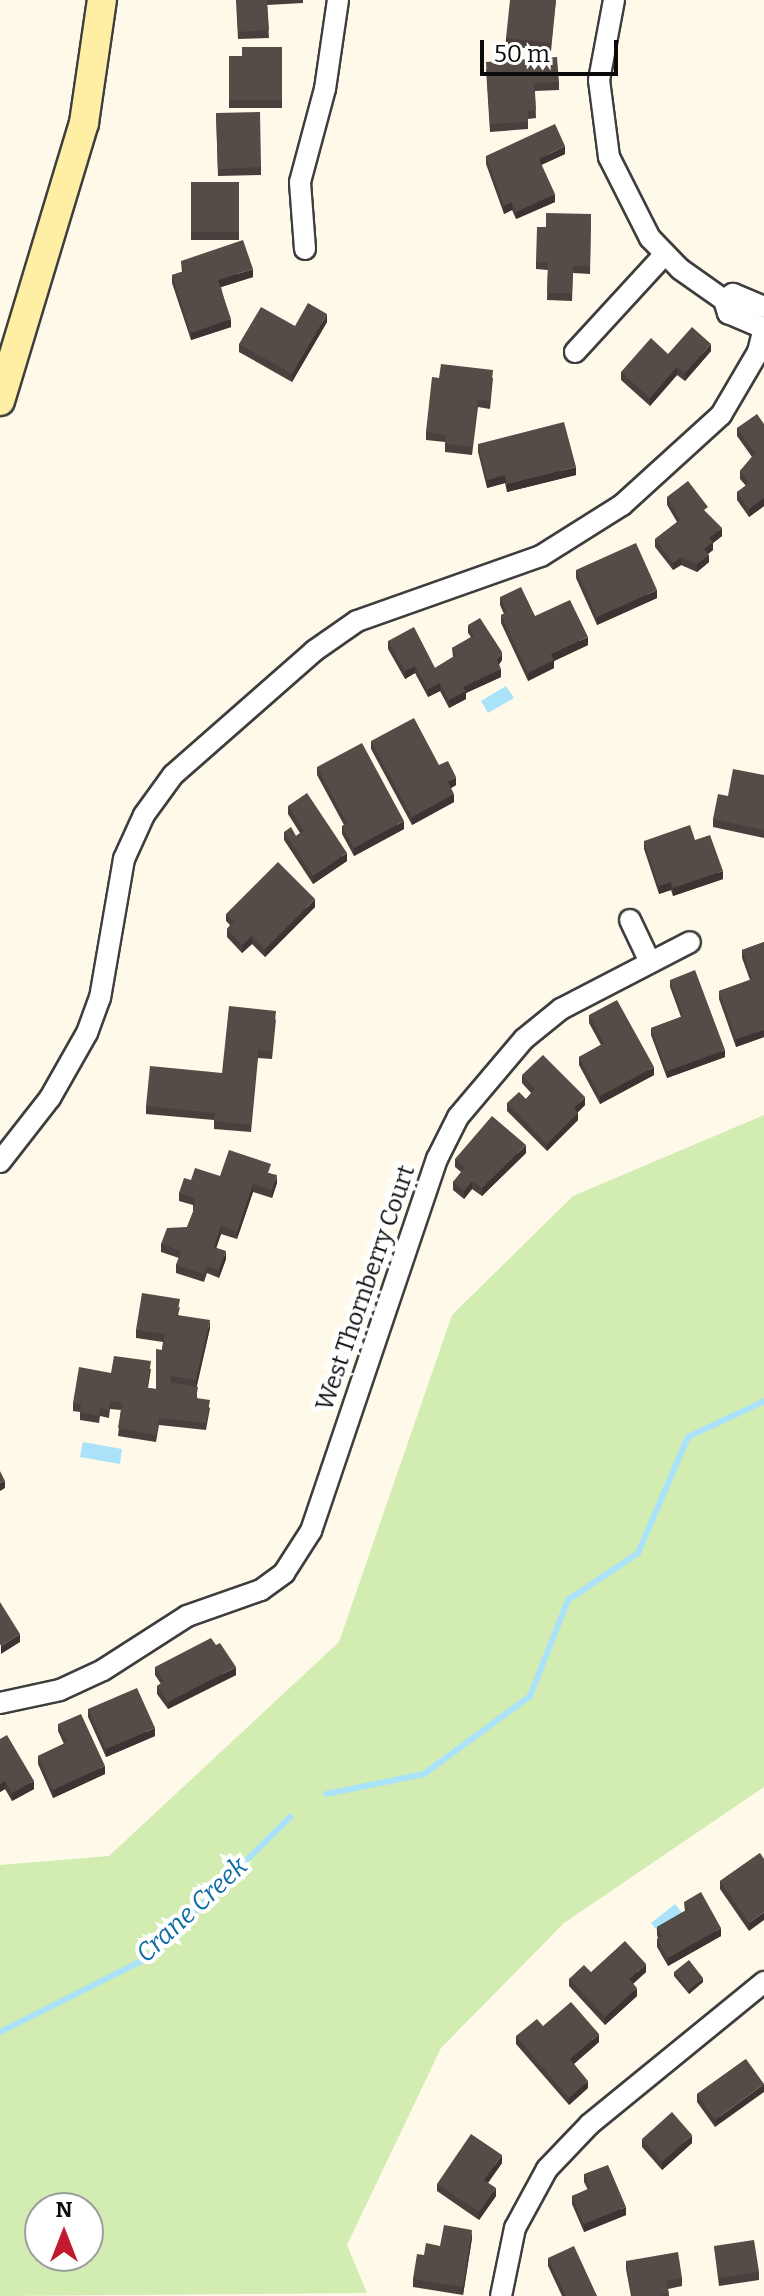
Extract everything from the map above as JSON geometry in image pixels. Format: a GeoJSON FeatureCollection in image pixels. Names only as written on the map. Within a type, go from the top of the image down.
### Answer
{"type":"FeatureCollection","features":[{"type":"Feature","properties":{"kind":"street"},"geometry":{"type":"LineString","coordinates":[[0,401],[84,123],[102,0]]}},
{"type":"Feature","properties":{"kind":"street"},"geometry":{"type":"LineString","coordinates":[[305,249],[300,182],[325,89],[338,0]]}},
{"type":"Feature","properties":{"kind":"street"},"geometry":{"type":"LineString","coordinates":[[0,1162],[50,1098],[87,1033],[100,998],[124,859],[144,815],[173,775],[314,651],[357,621],[541,556],[622,505],[721,415],[758,352],[764,328],[728,313],[724,300],[665,254],[622,190],[604,136],[599,80],[614,0]]}},
{"type":"Feature","properties":{"kind":"street"},"geometry":{"type":"LineString","coordinates":[[575,352],[665,254]]}},
{"type":"Feature","properties":{"kind":"street"},"geometry":{"type":"LineString","coordinates":[[724,300],[733,294],[764,307]]}},
{"type":"Feature","properties":{"kind":"street"},"geometry":{"type":"LineString","coordinates":[[630,920],[649,960]]}},
{"type":"Feature","properties":{"kind":"street","name":"West Thornberry Court"},"geometry":{"type":"LineString","coordinates":[[0,1703],[60,1690],[156,1638],[187,1616],[261,1590],[301,1551],[437,1159],[458,1117],[524,1039],[561,1009],[649,960],[690,942]]}},
{"type":"Feature","properties":{"kind":"street"},"geometry":{"type":"LineString","coordinates":[[501,2296],[515,2228],[547,2169],[590,2124],[764,1982]]}},
{"type":"Feature","properties":{"kind":"green space"},"geometry":{"type":"Polygon","coordinates":[[[764,1115],[764,1787],[564,1923],[441,2048],[347,2245],[367,2293],[0,2296],[0,1865],[109,1856],[339,1642],[452,1315],[573,1196],[764,1115]]]}},
{"type":"Feature","properties":{"kind":"water"},"geometry":{"type":"Polygon","coordinates":[[[506,686],[514,698],[488,713],[481,701],[506,686]]]}},
{"type":"Feature","properties":{"kind":"water"},"geometry":{"type":"Polygon","coordinates":[[[83,1442],[122,1449],[120,1464],[80,1457],[83,1442]]]}},
{"type":"Feature","properties":{"kind":"water"},"geometry":{"type":"Polygon","coordinates":[[[675,1904],[683,1914],[659,1933],[651,1923],[675,1904]]]}},
{"type":"Feature","properties":{"kind":"building"},"geometry":{"type":"Polygon","coordinates":[[[237,0],[267,0],[269,30],[238,32],[237,0]]]}},
{"type":"Feature","properties":{"kind":"building"},"geometry":{"type":"Polygon","coordinates":[[[510,0],[556,0],[551,43],[506,38],[510,0]]]}},
{"type":"Feature","properties":{"kind":"building"},"geometry":{"type":"Polygon","coordinates":[[[242,47],[282,47],[282,100],[229,100],[229,56],[242,56],[242,47]]]}},
{"type":"Feature","properties":{"kind":"building"},"geometry":{"type":"Polygon","coordinates":[[[557,57],[559,82],[534,83],[536,110],[528,111],[528,122],[490,124],[486,62],[557,57]]]}},
{"type":"Feature","properties":{"kind":"building"},"geometry":{"type":"Polygon","coordinates":[[[260,112],[261,167],[218,169],[216,113],[260,112]]]}},
{"type":"Feature","properties":{"kind":"building"},"geometry":{"type":"Polygon","coordinates":[[[555,124],[565,146],[539,159],[555,194],[516,212],[512,202],[504,206],[486,156],[555,124]]]}},
{"type":"Feature","properties":{"kind":"building"},"geometry":{"type":"Polygon","coordinates":[[[191,182],[239,182],[239,232],[191,232],[191,182]]]}},
{"type":"Feature","properties":{"kind":"building"},"geometry":{"type":"Polygon","coordinates":[[[546,213],[591,214],[590,266],[573,266],[572,293],[547,293],[548,262],[536,262],[537,227],[546,227],[546,213]]]}},
{"type":"Feature","properties":{"kind":"building"},"geometry":{"type":"Polygon","coordinates":[[[243,240],[253,269],[218,280],[231,319],[191,333],[172,275],[184,271],[181,261],[243,240]]]}},
{"type":"Feature","properties":{"kind":"building"},"geometry":{"type":"Polygon","coordinates":[[[308,303],[327,314],[292,374],[239,344],[261,307],[295,326],[308,303]]]}},
{"type":"Feature","properties":{"kind":"building"},"geometry":{"type":"Polygon","coordinates":[[[692,327],[711,344],[685,373],[677,367],[650,398],[621,372],[651,338],[668,354],[692,327]]]}},
{"type":"Feature","properties":{"kind":"building"},"geometry":{"type":"Polygon","coordinates":[[[441,364],[493,370],[490,401],[478,399],[472,447],[445,444],[446,435],[426,432],[432,377],[439,378],[441,364]]]}},
{"type":"Feature","properties":{"kind":"building"},"geometry":{"type":"Polygon","coordinates":[[[757,414],[764,424],[764,498],[749,509],[737,492],[749,483],[740,471],[755,453],[737,428],[757,414]]]}},
{"type":"Feature","properties":{"kind":"building"},"geometry":{"type":"Polygon","coordinates":[[[564,422],[576,467],[507,484],[505,475],[487,480],[478,444],[564,422]]]}},
{"type":"Feature","properties":{"kind":"building"},"geometry":{"type":"Polygon","coordinates":[[[688,481],[708,507],[704,510],[722,528],[709,538],[713,542],[704,549],[709,555],[697,564],[681,557],[673,563],[655,539],[680,520],[667,497],[688,481]]]}},
{"type":"Feature","properties":{"kind":"building"},"geometry":{"type":"Polygon","coordinates":[[[636,543],[657,590],[597,617],[576,570],[636,543]]]}},
{"type":"Feature","properties":{"kind":"building"},"geometry":{"type":"Polygon","coordinates":[[[521,587],[535,616],[570,600],[588,637],[551,654],[554,660],[528,673],[501,615],[507,612],[500,597],[521,587]]]}},
{"type":"Feature","properties":{"kind":"building"},"geometry":{"type":"Polygon","coordinates":[[[480,618],[502,652],[497,660],[501,669],[463,687],[466,691],[449,700],[440,683],[428,689],[415,666],[405,671],[388,641],[414,627],[435,668],[456,655],[452,648],[474,636],[468,625],[480,618]]]}},
{"type":"Feature","properties":{"kind":"building"},"geometry":{"type":"Polygon","coordinates":[[[414,718],[439,765],[448,761],[456,777],[448,782],[454,794],[412,817],[371,741],[414,718]]]}},
{"type":"Feature","properties":{"kind":"building"},"geometry":{"type":"Polygon","coordinates":[[[362,743],[404,821],[354,848],[342,826],[347,823],[317,767],[362,743]]]}},
{"type":"Feature","properties":{"kind":"building"},"geometry":{"type":"Polygon","coordinates":[[[733,769],[764,775],[764,830],[713,819],[718,794],[728,796],[733,769]]]}},
{"type":"Feature","properties":{"kind":"building"},"geometry":{"type":"Polygon","coordinates":[[[307,793],[347,853],[313,876],[284,832],[291,827],[296,836],[304,831],[288,806],[307,793]]]}},
{"type":"Feature","properties":{"kind":"building"},"geometry":{"type":"Polygon","coordinates":[[[690,825],[695,840],[710,835],[723,871],[673,888],[671,882],[659,886],[644,841],[690,825]]]}},
{"type":"Feature","properties":{"kind":"building"},"geometry":{"type":"Polygon","coordinates":[[[278,862],[315,899],[265,949],[252,936],[242,945],[227,929],[234,922],[226,914],[278,862]]]}},
{"type":"Feature","properties":{"kind":"building"},"geometry":{"type":"Polygon","coordinates":[[[764,942],[764,1030],[736,1039],[719,991],[752,979],[742,950],[764,942]]]}},
{"type":"Feature","properties":{"kind":"building"},"geometry":{"type":"Polygon","coordinates":[[[695,970],[725,1050],[667,1071],[651,1028],[683,1016],[670,980],[695,970]]]}},
{"type":"Feature","properties":{"kind":"building"},"geometry":{"type":"Polygon","coordinates":[[[617,1000],[654,1067],[600,1096],[579,1057],[604,1043],[589,1015],[617,1000]]]}},
{"type":"Feature","properties":{"kind":"building"},"geometry":{"type":"Polygon","coordinates":[[[229,1006],[276,1011],[272,1051],[258,1050],[251,1125],[214,1121],[215,1113],[146,1106],[150,1066],[222,1073],[229,1006]]]}},
{"type":"Feature","properties":{"kind":"building"},"geometry":{"type":"Polygon","coordinates":[[[543,1055],[585,1097],[574,1108],[578,1113],[547,1144],[507,1103],[519,1092],[526,1099],[535,1089],[522,1075],[543,1055]]]}},
{"type":"Feature","properties":{"kind":"building"},"geometry":{"type":"Polygon","coordinates":[[[492,1116],[526,1145],[482,1188],[472,1181],[464,1191],[453,1182],[465,1168],[455,1159],[492,1116]]]}},
{"type":"Feature","properties":{"kind":"building"},"geometry":{"type":"Polygon","coordinates":[[[229,1150],[271,1164],[268,1173],[277,1175],[272,1190],[253,1184],[237,1232],[221,1226],[214,1247],[226,1251],[219,1270],[207,1266],[204,1274],[176,1265],[181,1251],[161,1244],[167,1228],[187,1227],[193,1212],[195,1198],[179,1193],[184,1178],[191,1180],[195,1168],[220,1176],[229,1150]]]}},
{"type":"Feature","properties":{"kind":"building"},"geometry":{"type":"Polygon","coordinates":[[[142,1293],[180,1299],[177,1315],[210,1320],[196,1380],[171,1376],[170,1382],[198,1387],[196,1398],[210,1400],[206,1423],[159,1418],[156,1435],[118,1428],[122,1403],[110,1401],[109,1410],[100,1408],[99,1416],[80,1412],[81,1404],[73,1403],[79,1367],[111,1373],[114,1356],[151,1361],[147,1388],[156,1389],[156,1349],[162,1350],[165,1334],[136,1330],[142,1293]]]}},
{"type":"Feature","properties":{"kind":"building"},"geometry":{"type":"Polygon","coordinates":[[[0,1602],[20,1634],[1,1646],[0,1644],[0,1602]]]}},
{"type":"Feature","properties":{"kind":"building"},"geometry":{"type":"Polygon","coordinates":[[[211,1638],[216,1645],[220,1643],[236,1667],[168,1702],[157,1686],[164,1681],[155,1667],[211,1638]]]}},
{"type":"Feature","properties":{"kind":"building"},"geometry":{"type":"Polygon","coordinates":[[[137,1688],[155,1728],[106,1749],[88,1709],[137,1688]]]}},
{"type":"Feature","properties":{"kind":"building"},"geometry":{"type":"Polygon","coordinates":[[[81,1714],[105,1766],[53,1790],[38,1756],[67,1742],[58,1724],[81,1714]]]}},
{"type":"Feature","properties":{"kind":"building"},"geometry":{"type":"Polygon","coordinates":[[[7,1735],[34,1781],[12,1793],[5,1781],[0,1784],[0,1739],[7,1735]]]}},
{"type":"Feature","properties":{"kind":"building"},"geometry":{"type":"Polygon","coordinates":[[[760,1853],[764,1859],[764,1912],[749,1923],[720,1881],[760,1853]]]}},
{"type":"Feature","properties":{"kind":"building"},"geometry":{"type":"Polygon","coordinates":[[[701,1892],[721,1928],[668,1958],[657,1939],[662,1936],[657,1927],[688,1909],[684,1902],[701,1892]]]}},
{"type":"Feature","properties":{"kind":"building"},"geometry":{"type":"Polygon","coordinates":[[[625,1941],[646,1964],[629,1979],[637,1988],[605,2017],[569,1979],[584,1965],[591,1972],[625,1941]]]}},
{"type":"Feature","properties":{"kind":"building"},"geometry":{"type":"Polygon","coordinates":[[[689,1960],[703,1978],[689,1990],[674,1972],[689,1960]]]}},
{"type":"Feature","properties":{"kind":"building"},"geometry":{"type":"Polygon","coordinates":[[[571,2002],[599,2034],[570,2059],[588,2081],[569,2098],[516,2036],[537,2019],[543,2026],[571,2002]]]}},
{"type":"Feature","properties":{"kind":"building"},"geometry":{"type":"Polygon","coordinates":[[[746,2059],[764,2084],[715,2120],[697,2094],[746,2059]]]}},
{"type":"Feature","properties":{"kind":"building"},"geometry":{"type":"Polygon","coordinates":[[[672,2112],[692,2135],[662,2162],[642,2139],[672,2112]]]}},
{"type":"Feature","properties":{"kind":"building"},"geometry":{"type":"Polygon","coordinates":[[[471,2134],[502,2155],[484,2180],[496,2188],[479,2212],[437,2184],[471,2134]]]}},
{"type":"Feature","properties":{"kind":"building"},"geometry":{"type":"Polygon","coordinates":[[[608,2165],[626,2207],[584,2224],[572,2196],[590,2188],[584,2174],[608,2165]]]}},
{"type":"Feature","properties":{"kind":"building"},"geometry":{"type":"Polygon","coordinates":[[[444,2225],[472,2230],[463,2287],[413,2279],[417,2254],[424,2255],[426,2243],[440,2246],[444,2225]]]}},
{"type":"Feature","properties":{"kind":"building"},"geometry":{"type":"Polygon","coordinates":[[[754,2240],[759,2272],[719,2278],[714,2246],[754,2240]]]}},
{"type":"Feature","properties":{"kind":"building"},"geometry":{"type":"Polygon","coordinates":[[[574,2246],[597,2296],[566,2296],[548,2258],[574,2246]]]}},
{"type":"Feature","properties":{"kind":"building"},"geometry":{"type":"Polygon","coordinates":[[[678,2252],[682,2278],[666,2281],[669,2294],[632,2296],[626,2261],[678,2252]]]}},
{"type":"Feature","properties":{"kind":"waterway","name":"Crane Creek"},"geometry":{"type":"LineString","coordinates":[[326,1794],[424,1774],[530,1696],[568,1600],[638,1553],[688,1437],[764,1401]]}},
{"type":"Feature","properties":{"kind":"waterway","name":"Crane Creek"},"geometry":{"type":"LineString","coordinates":[[0,2032],[149,1957],[290,1817]]}}]}
